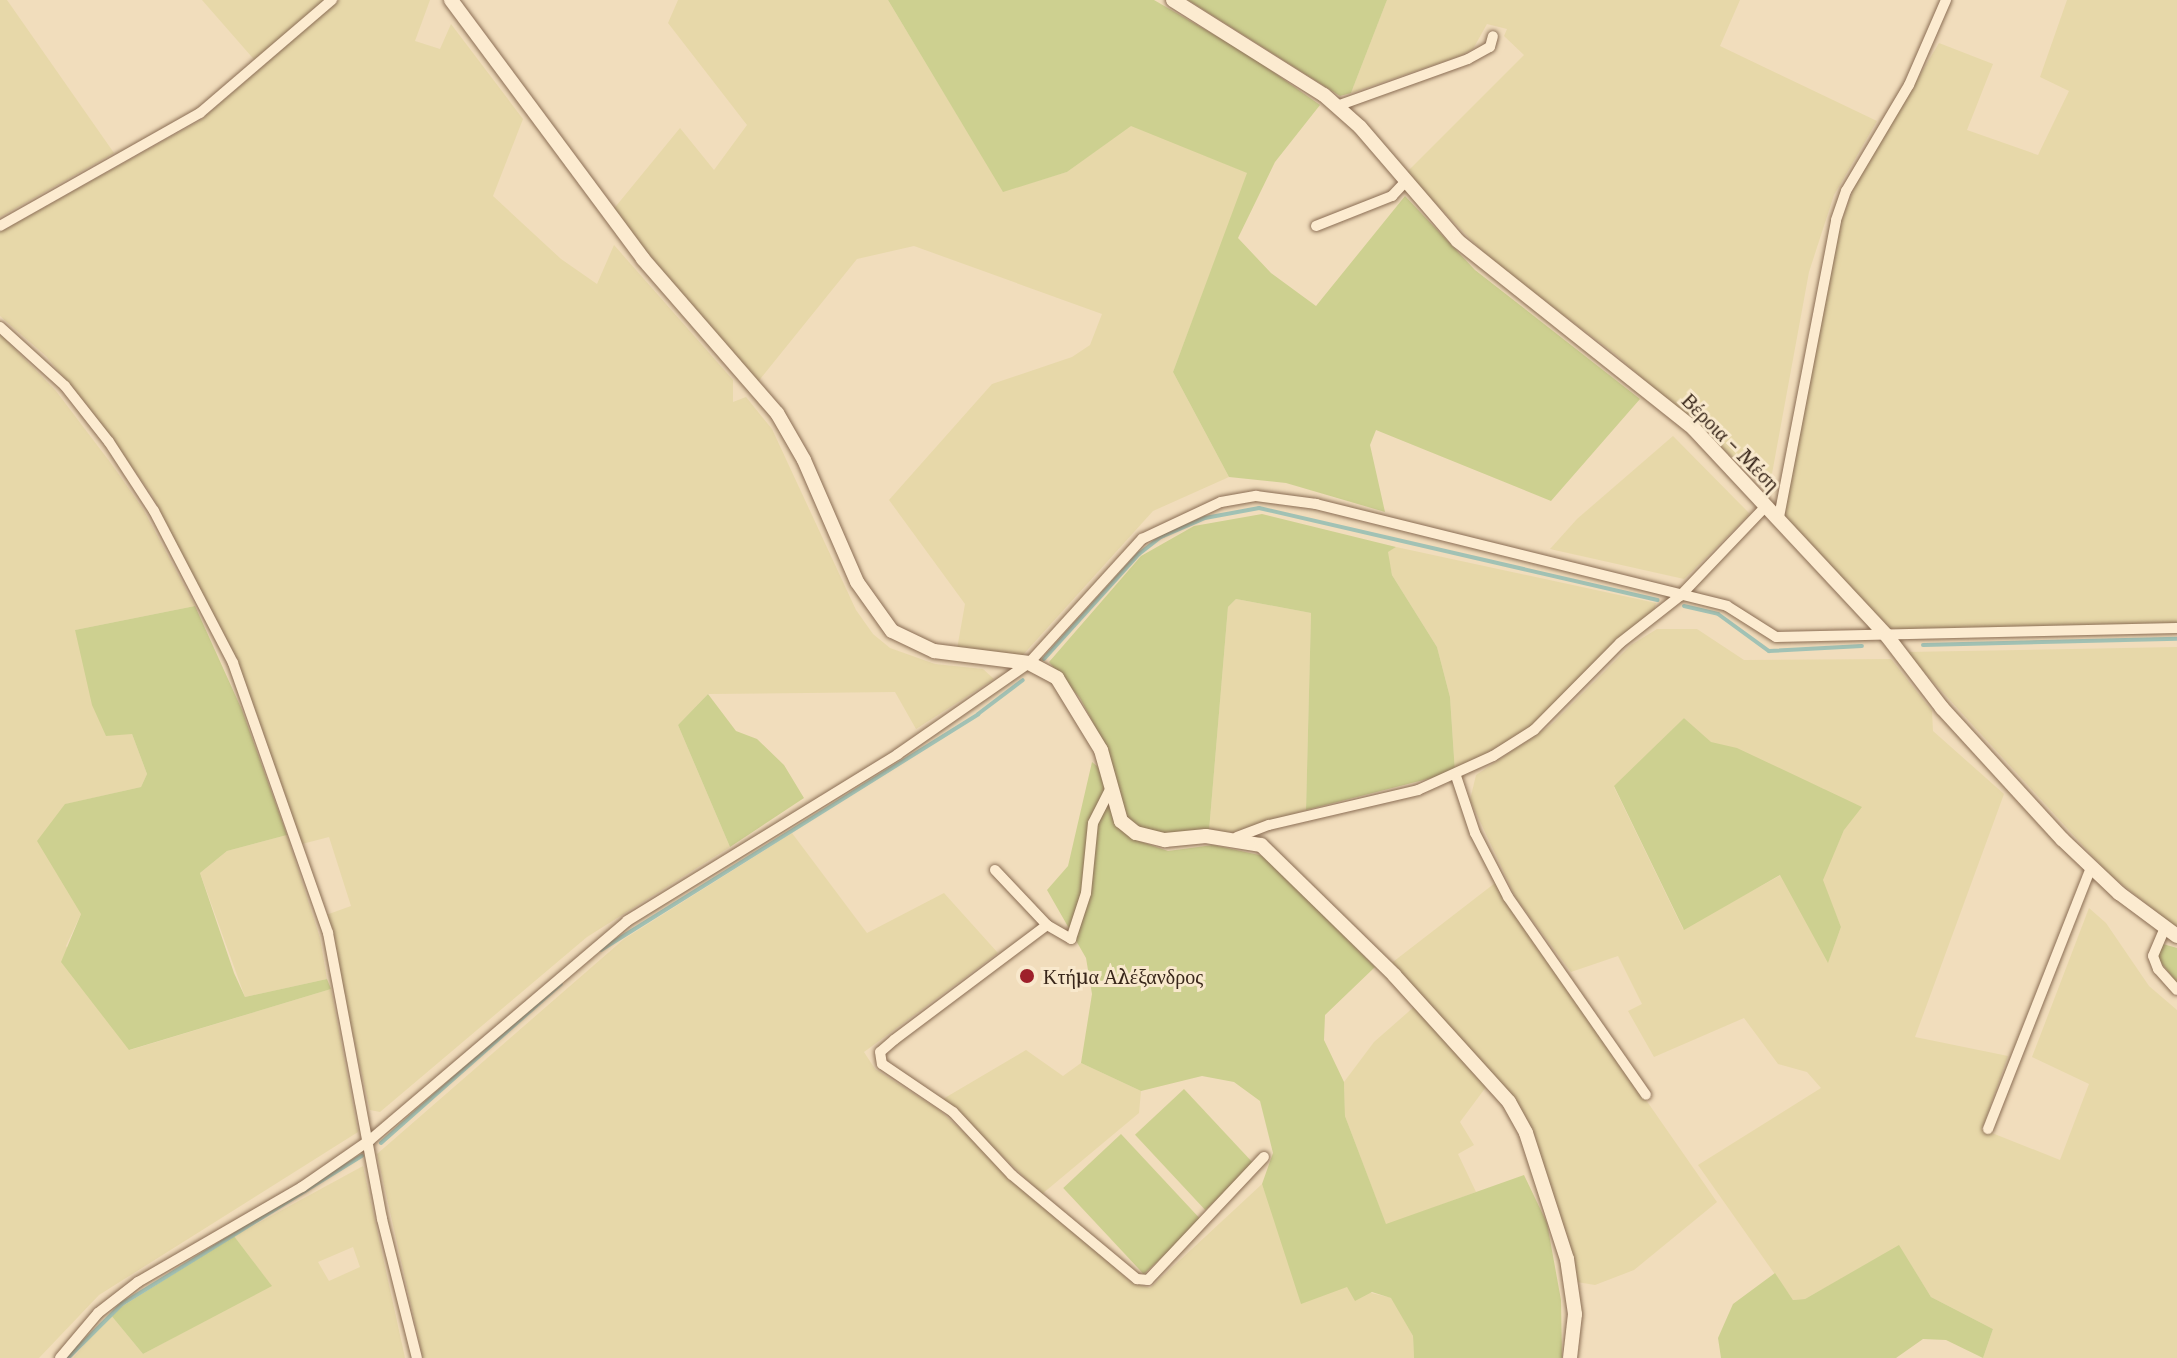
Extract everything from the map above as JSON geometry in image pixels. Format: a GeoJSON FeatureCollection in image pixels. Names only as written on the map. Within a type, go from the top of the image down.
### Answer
{"type":"FeatureCollection","features":[{"type":"Feature","properties":{"kind":"street"},"geometry":{"type":"LineString","coordinates":[[0,226],[200,113],[332,0]]}},
{"type":"Feature","properties":{"kind":"street"},"geometry":{"type":"LineString","coordinates":[[451,0],[643,259],[777,413],[804,460],[857,582],[882,620],[892,631],[934,651],[1029,663],[1057,678],[1077,703],[1101,750],[1121,821],[1136,833],[1165,840],[1237,837],[1456,776],[1534,730],[1620,643],[1680,596],[1766,506]]}},
{"type":"Feature","properties":{"kind":"street","name":"Βέροια - Μέση"},"geometry":{"type":"LineString","coordinates":[[1173,0],[1274,59],[1337,106],[1458,241],[1694,429],[1887,636],[1942,708],[2091,867],[2171,933]]}},
{"type":"Feature","properties":{"kind":"street"},"geometry":{"type":"LineString","coordinates":[[1779,517],[1836,220],[1846,191],[1909,85],[1946,0]]}},
{"type":"Feature","properties":{"kind":"street"},"geometry":{"type":"LineString","coordinates":[[1337,106],[1468,59],[1490,47],[1493,36]]}},
{"type":"Feature","properties":{"kind":"street"},"geometry":{"type":"LineString","coordinates":[[1316,226],[1392,196],[1404,183]]}},
{"type":"Feature","properties":{"kind":"street"},"geometry":{"type":"LineString","coordinates":[[0,327],[65,386],[109,442],[154,511],[233,663],[328,933],[370,1140],[382,1219],[417,1358]]}},
{"type":"Feature","properties":{"kind":"street"},"geometry":{"type":"LineString","coordinates":[[60,1358],[98,1313],[138,1282],[302,1187],[370,1140],[627,921],[898,754],[1029,663],[1142,539],[1183,516],[1256,496],[1316,504],[1727,606],[1776,637],[2177,628]]}},
{"type":"Feature","properties":{"kind":"street"},"geometry":{"type":"LineString","coordinates":[[1456,776],[1475,833],[1508,897],[1646,1095]]}},
{"type":"Feature","properties":{"kind":"street"},"geometry":{"type":"LineString","coordinates":[[995,870],[1047,925],[1066,939],[1075,935],[1086,893],[1093,823],[1110,789]]}},
{"type":"Feature","properties":{"kind":"street"},"geometry":{"type":"LineString","coordinates":[[1237,837],[1261,845],[1289,871],[1394,975],[1509,1102],[1526,1133],[1567,1259],[1575,1314],[1570,1358]]}},
{"type":"Feature","properties":{"kind":"street"},"geometry":{"type":"LineString","coordinates":[[1988,1129],[2091,867]]}},
{"type":"Feature","properties":{"kind":"street"},"geometry":{"type":"LineString","coordinates":[[1047,925],[894,1040],[880,1052],[882,1064],[953,1112],[1012,1175],[1137,1279],[1148,1280],[1264,1157]]}},
{"type":"Feature","properties":{"kind":"street"},"geometry":{"type":"LineString","coordinates":[[2171,933],[2153,956],[2177,990]]}},
{"type":"Feature","properties":{"kind":"shaded area"},"geometry":{"type":"Polygon","coordinates":[[[0,0],[7,0],[114,153],[0,217],[0,0]]]}},
{"type":"Feature","properties":{"kind":"shaded area"},"geometry":{"type":"Polygon","coordinates":[[[202,0],[326,0],[257,63],[202,0]]]}},
{"type":"Feature","properties":{"kind":"shaded area"},"geometry":{"type":"Polygon","coordinates":[[[339,0],[430,0],[415,41],[440,49],[451,24],[523,119],[493,196],[561,259],[597,284],[614,245],[733,380],[733,402],[746,397],[772,429],[856,610],[873,634],[890,648],[935,664],[983,669],[994,679],[916,729],[895,692],[708,694],[678,725],[730,847],[587,937],[380,1112],[370,1110],[326,915],[351,906],[329,837],[302,844],[235,661],[152,495],[90,409],[46,356],[0,316],[0,232],[201,120],[339,0]]]}},
{"type":"Feature","properties":{"kind":"shaded area"},"geometry":{"type":"Polygon","coordinates":[[[678,0],[888,0],[1003,191],[1067,172],[1131,125],[1248,173],[1173,372],[1229,477],[1153,511],[1021,657],[957,649],[965,604],[889,500],[992,384],[1072,357],[1090,345],[1102,314],[914,246],[857,259],[757,383],[612,211],[680,128],[714,170],[747,125],[668,23],[678,0]]]}},
{"type":"Feature","properties":{"kind":"shaded area"},"geometry":{"type":"Polygon","coordinates":[[[1387,0],[1740,0],[1720,46],[1877,121],[1834,195],[1809,272],[1769,490],[1614,353],[1492,261],[1406,173],[1524,55],[1504,36],[1507,29],[1487,24],[1473,49],[1460,56],[1351,93],[1387,0]]]}},
{"type":"Feature","properties":{"kind":"shaded area"},"geometry":{"type":"Polygon","coordinates":[[[2067,0],[2177,0],[2177,624],[1892,630],[1873,615],[1784,516],[1839,228],[1856,182],[1939,43],[1993,64],[1967,130],[2038,155],[2069,91],[2040,77],[2067,0]]]}},
{"type":"Feature","properties":{"kind":"shaded area"},"geometry":{"type":"Polygon","coordinates":[[[0,334],[56,391],[113,466],[143,509],[195,606],[75,630],[132,734],[147,774],[141,787],[66,804],[81,914],[66,946],[130,1050],[331,989],[358,1132],[99,1295],[39,1358],[0,1358],[0,334]]]}},
{"type":"Feature","properties":{"kind":"shaded area"},"geometry":{"type":"Polygon","coordinates":[[[1673,436],[1750,514],[1684,579],[1550,549],[1577,519],[1673,436]]]}},
{"type":"Feature","properties":{"kind":"shaded area"},"geometry":{"type":"Polygon","coordinates":[[[1396,547],[1656,603],[1654,612],[1534,726],[1455,772],[1450,697],[1437,647],[1392,575],[1387,552],[1396,547]]]}},
{"type":"Feature","properties":{"kind":"shaded area"},"geometry":{"type":"Polygon","coordinates":[[[1236,599],[1311,613],[1306,810],[1237,833],[1209,831],[1228,607],[1236,599]]]}},
{"type":"Feature","properties":{"kind":"shaded area"},"geometry":{"type":"Polygon","coordinates":[[[1657,629],[1697,629],[1744,660],[1891,659],[1932,711],[1933,731],[2004,794],[1915,1037],[2008,1056],[1982,1129],[2060,1160],[2089,1084],[2032,1057],[2089,908],[2106,923],[2149,986],[2177,1010],[2177,1358],[1983,1358],[1993,1329],[1931,1297],[1899,1246],[1805,1299],[1793,1300],[1698,1165],[1821,1088],[1807,1072],[1778,1064],[1744,1018],[1654,1057],[1628,1011],[1642,1004],[1618,956],[1571,972],[1516,898],[1470,800],[1476,775],[1551,725],[1631,645],[1657,629]],[[1684,718],[1614,787],[1683,929],[1781,875],[1828,962],[1841,927],[1822,880],[1844,830],[1824,789],[1710,742],[1684,718]]]}},
{"type":"Feature","properties":{"kind":"shaded area"},"geometry":{"type":"Polygon","coordinates":[[[2177,647],[2177,928],[2109,874],[1906,652],[2177,647]]]}},
{"type":"Feature","properties":{"kind":"shaded area"},"geometry":{"type":"Polygon","coordinates":[[[792,833],[867,933],[944,893],[998,953],[864,1052],[875,1069],[939,1110],[1132,1283],[1150,1288],[1262,1184],[1282,1239],[1347,1287],[1392,1298],[1413,1336],[1414,1358],[423,1358],[377,1154],[624,939],[792,833]]]}},
{"type":"Feature","properties":{"kind":"shaded area"},"geometry":{"type":"Polygon","coordinates":[[[287,835],[320,938],[327,979],[245,997],[200,873],[227,851],[287,835]]]}},
{"type":"Feature","properties":{"kind":"shaded area"},"geometry":{"type":"Polygon","coordinates":[[[1495,883],[1717,1202],[1634,1270],[1595,1285],[1577,1282],[1529,1133],[1389,965],[1495,883]]]}},
{"type":"Feature","properties":{"kind":"shaded area"},"geometry":{"type":"Polygon","coordinates":[[[1415,1006],[1486,1087],[1460,1122],[1474,1145],[1458,1154],[1476,1192],[1386,1225],[1345,1116],[1344,1082],[1374,1042],[1415,1006]]]}},
{"type":"Feature","properties":{"kind":"shaded area"},"geometry":{"type":"Polygon","coordinates":[[[1026,1050],[1063,1076],[1081,1063],[1141,1091],[1139,1113],[1042,1194],[943,1099],[1026,1050]]]}},
{"type":"Feature","properties":{"kind":"shaded area"},"geometry":{"type":"Polygon","coordinates":[[[363,1166],[405,1358],[73,1358],[110,1314],[143,1354],[271,1285],[234,1236],[363,1166]],[[353,1247],[318,1262],[329,1281],[360,1267],[353,1247]]]}},
{"type":"Feature","properties":{"kind":"green space"},"geometry":{"type":"Polygon","coordinates":[[[888,0],[1154,0],[1249,55],[1320,105],[1275,162],[1238,238],[1271,273],[1316,306],[1405,196],[1475,270],[1640,399],[1551,501],[1376,430],[1370,445],[1385,512],[1286,483],[1229,477],[1173,372],[1247,173],[1131,126],[1067,172],[1003,192],[888,0]]]}},
{"type":"Feature","properties":{"kind":"green space"},"geometry":{"type":"Polygon","coordinates":[[[1188,0],[1387,0],[1351,93],[1340,96],[1188,0]]]}},
{"type":"Feature","properties":{"kind":"green space"},"geometry":{"type":"Polygon","coordinates":[[[1262,514],[1396,547],[1388,552],[1392,575],[1437,647],[1450,697],[1455,772],[1306,810],[1311,613],[1236,599],[1228,607],[1209,831],[1166,836],[1139,829],[1126,819],[1106,747],[1080,698],[1049,662],[1141,556],[1194,526],[1262,514]]]}},
{"type":"Feature","properties":{"kind":"green space"},"geometry":{"type":"Polygon","coordinates":[[[195,606],[242,710],[287,835],[227,851],[200,873],[234,973],[245,997],[327,979],[331,989],[129,1050],[61,962],[81,914],[37,841],[65,804],[141,787],[147,774],[132,734],[106,736],[92,705],[75,630],[195,606]]]}},
{"type":"Feature","properties":{"kind":"green space"},"geometry":{"type":"Polygon","coordinates":[[[708,694],[736,731],[757,739],[784,765],[804,798],[730,847],[678,725],[708,694]]]}},
{"type":"Feature","properties":{"kind":"green space"},"geometry":{"type":"Polygon","coordinates":[[[1684,718],[1711,742],[1737,748],[1862,807],[1844,830],[1823,880],[1841,927],[1828,963],[1780,875],[1684,930],[1614,786],[1684,718]]]}},
{"type":"Feature","properties":{"kind":"green space"},"geometry":{"type":"Polygon","coordinates":[[[1092,762],[1098,767],[1115,821],[1130,838],[1168,851],[1213,845],[1264,856],[1375,967],[1325,1015],[1324,1040],[1344,1082],[1345,1116],[1386,1224],[1524,1175],[1547,1223],[1561,1300],[1562,1358],[1414,1358],[1413,1336],[1391,1298],[1372,1292],[1355,1301],[1347,1287],[1301,1304],[1262,1184],[1273,1153],[1260,1101],[1234,1082],[1202,1076],[1141,1091],[1081,1063],[1092,994],[1086,958],[1047,890],[1068,866],[1092,762]]]}},
{"type":"Feature","properties":{"kind":"green space"},"geometry":{"type":"Polygon","coordinates":[[[2163,944],[2177,948],[2177,983],[2157,957],[2163,944]]]}},
{"type":"Feature","properties":{"kind":"green space"},"geometry":{"type":"Polygon","coordinates":[[[1184,1089],[1254,1164],[1205,1210],[1135,1135],[1184,1089]]]}},
{"type":"Feature","properties":{"kind":"green space"},"geometry":{"type":"Polygon","coordinates":[[[1121,1134],[1201,1220],[1144,1274],[1063,1188],[1121,1134]]]}},
{"type":"Feature","properties":{"kind":"green space"},"geometry":{"type":"Polygon","coordinates":[[[234,1236],[272,1286],[143,1354],[110,1314],[234,1236]]]}},
{"type":"Feature","properties":{"kind":"green space"},"geometry":{"type":"Polygon","coordinates":[[[1899,1245],[1931,1297],[1993,1329],[1983,1358],[1946,1340],[1923,1339],[1896,1358],[1721,1358],[1718,1338],[1733,1304],[1775,1273],[1793,1300],[1805,1299],[1899,1245]]]}},
{"type":"Feature","properties":{"kind":"waterway"},"geometry":{"type":"LineString","coordinates":[[1044,659],[1139,554],[1161,537],[1205,518],[1259,508],[1658,600]]}},
{"type":"Feature","properties":{"kind":"waterway"},"geometry":{"type":"LineString","coordinates":[[1684,606],[1718,614],[1769,651],[1862,646]]}},
{"type":"Feature","properties":{"kind":"waterway"},"geometry":{"type":"LineString","coordinates":[[1923,645],[2177,639]]}},
{"type":"Feature","properties":{"kind":"waterway"},"geometry":{"type":"LineString","coordinates":[[601,950],[978,714],[1023,680]]}},
{"type":"Feature","properties":{"kind":"waterway"},"geometry":{"type":"LineString","coordinates":[[381,1143],[561,984]]}},
{"type":"Feature","properties":{"kind":"waterway"},"geometry":{"type":"LineString","coordinates":[[68,1358],[122,1304],[362,1156]]}},
{"type":"Feature","properties":{"kind":"place","name":"Κτήμα Αλέξανδρος"},"geometry":{"type":"Point","coordinates":[1027,976]}}]}
